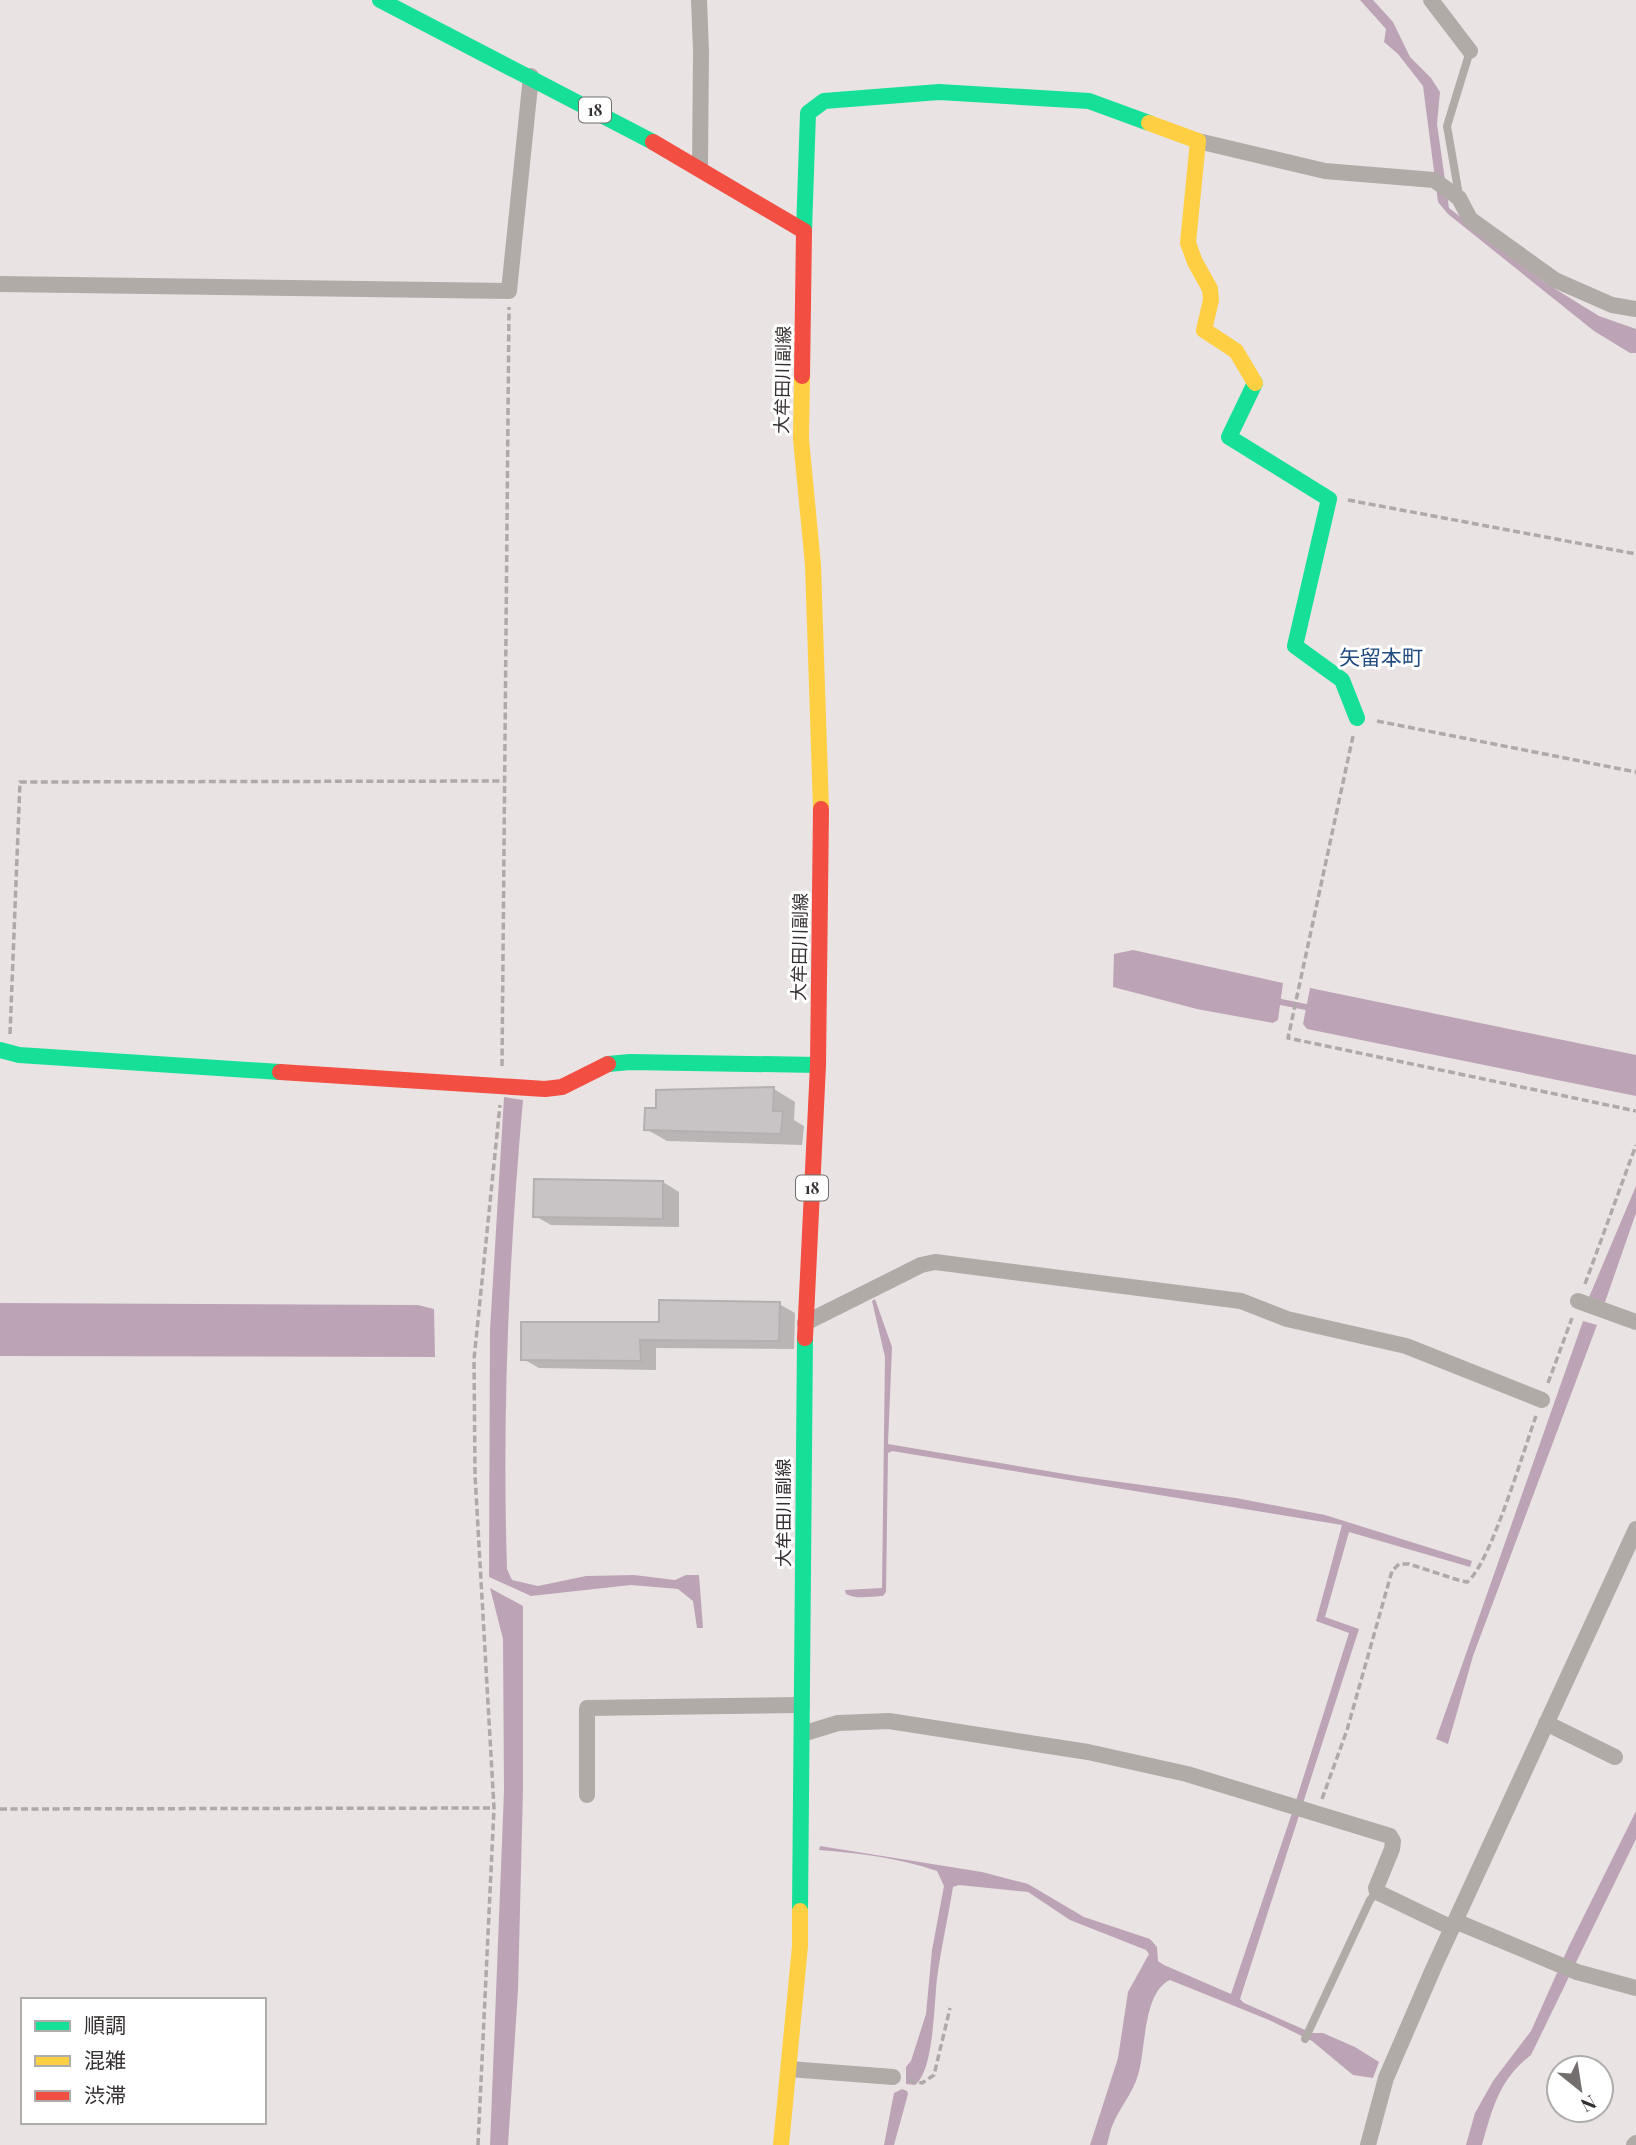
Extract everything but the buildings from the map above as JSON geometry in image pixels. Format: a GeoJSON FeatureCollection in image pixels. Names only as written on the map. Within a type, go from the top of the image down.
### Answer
{"type":"FeatureCollection","features":[{"type":"Feature","properties":{"kind":"main road","name":"18"},"geometry":{"type":"LineString","coordinates":[[380,0],[531,76],[700,167],[804,231]]}},
{"type":"Feature","properties":{"kind":"main road","name":"大牟田川副線"},"geometry":{"type":"LineString","coordinates":[[780,2145],[800,1947],[804,1323],[818,1065],[821,814],[813,565],[801,439],[807,113],[824,101],[850,97],[939,92],[1031,96],[1089,101],[1198,141]]}},
{"type":"Feature","properties":{"kind":"main road"},"geometry":{"type":"LineString","coordinates":[[1198,141],[1188,243],[1210,289],[1211,300],[1204,330],[1226,342],[1243,357],[1255,384],[1229,437],[1329,499],[1295,646],[1342,680],[1357,718]]}},
{"type":"Feature","properties":{"kind":"main road"},"geometry":{"type":"LineString","coordinates":[[5,1051],[545,1089],[562,1087],[609,1063],[818,1065]]}},
{"type":"Feature","properties":{"kind":"street"},"geometry":{"type":"LineString","coordinates":[[699,0],[700,167]]}},
{"type":"Feature","properties":{"kind":"street"},"geometry":{"type":"LineString","coordinates":[[1431,0],[1470,51]]}},
{"type":"Feature","properties":{"kind":"street"},"geometry":{"type":"LineString","coordinates":[[0,284],[509,291],[531,76]]}},
{"type":"Feature","properties":{"kind":"street"},"geometry":{"type":"LineString","coordinates":[[1198,141],[1325,171],[1434,180],[1459,198],[1470,219],[1555,280],[1612,304],[1636,309]]}},
{"type":"Feature","properties":{"kind":"street"},"geometry":{"type":"LineString","coordinates":[[804,1323],[921,1265],[936,1262],[1241,1301],[1287,1319],[1406,1346],[1542,1400]]}},
{"type":"Feature","properties":{"kind":"street"},"geometry":{"type":"LineString","coordinates":[[1584,1303],[1636,1322]]}},
{"type":"Feature","properties":{"kind":"street"},"geometry":{"type":"LineString","coordinates":[[1368,2145],[1386,2078],[1453,1925],[1636,1530]]}},
{"type":"Feature","properties":{"kind":"street"},"geometry":{"type":"LineString","coordinates":[[587,1795],[587,1708],[802,1705]]}},
{"type":"Feature","properties":{"kind":"street"},"geometry":{"type":"LineString","coordinates":[[802,1734],[838,1723],[889,1721],[942,1728],[1088,1752],[1187,1774],[1292,1805],[1390,1836],[1394,1841],[1376,1888],[1377,1892],[1453,1925],[1577,1972],[1636,1988]]}},
{"type":"Feature","properties":{"kind":"street"},"geometry":{"type":"LineString","coordinates":[[1546,1723],[1615,1756]]}},
{"type":"Feature","properties":{"kind":"street"},"geometry":{"type":"LineString","coordinates":[[789,2069],[893,2077]]}},
{"type":"Feature","properties":{"kind":"lane"},"geometry":{"type":"LineString","coordinates":[[1459,198],[1447,126],[1470,51]]}},
{"type":"Feature","properties":{"kind":"lane"},"geometry":{"type":"LineString","coordinates":[[1305,2039],[1370,1900],[1377,1892]]}},
{"type":"Feature","properties":{"kind":"path"},"geometry":{"type":"LineString","coordinates":[[478,2145],[494,1808],[475,1475],[474,1359],[502,1087],[509,291]]}},
{"type":"Feature","properties":{"kind":"path"},"geometry":{"type":"LineString","coordinates":[[1329,499],[1378,504],[1636,554]]}},
{"type":"Feature","properties":{"kind":"path"},"geometry":{"type":"LineString","coordinates":[[1636,772],[1357,718],[1288,1038],[1636,1111]]}},
{"type":"Feature","properties":{"kind":"path"},"geometry":{"type":"LineString","coordinates":[[5,1051],[20,782],[506,781]]}},
{"type":"Feature","properties":{"kind":"path"},"geometry":{"type":"LineString","coordinates":[[1313,1812],[1347,1730],[1392,1571],[1399,1564],[1409,1564],[1467,1582],[1474,1577],[1487,1553],[1542,1400],[1584,1303],[1636,1145]]}},
{"type":"Feature","properties":{"kind":"path"},"geometry":{"type":"LineString","coordinates":[[0,1809],[494,1808]]}},
{"type":"Feature","properties":{"kind":"path"},"geometry":{"type":"LineString","coordinates":[[893,2077],[922,2083],[934,2075],[950,2008]]}},
{"type":"Feature","properties":{"kind":"shaded area"},"geometry":{"type":"Polygon","coordinates":[[[1360,0],[1373,0],[1393,22],[1410,57],[1431,78],[1440,92],[1437,124],[1449,208],[1544,282],[1599,316],[1636,329],[1636,353],[1630,353],[1594,331],[1448,214],[1438,202],[1423,86],[1398,54],[1384,42],[1386,29],[1360,0]]]}},
{"type":"Feature","properties":{"kind":"shaded area"},"geometry":{"type":"Polygon","coordinates":[[[1133,950],[1283,983],[1278,1020],[1273,1023],[1197,1009],[1113,987],[1114,954],[1133,950]]]}},
{"type":"Feature","properties":{"kind":"shaded area"},"geometry":{"type":"Polygon","coordinates":[[[1310,988],[1636,1055],[1636,1096],[1307,1029],[1303,1024],[1310,988]]]}},
{"type":"Feature","properties":{"kind":"shaded area"},"geometry":{"type":"Polygon","coordinates":[[[504,1097],[523,1100],[508,1334],[505,1451],[507,1569],[512,1580],[538,1586],[586,1576],[634,1575],[675,1580],[686,1575],[699,1575],[703,1628],[697,1628],[693,1601],[678,1589],[631,1585],[531,1596],[489,1577],[490,1330],[504,1097]]]}},
{"type":"Feature","properties":{"kind":"shaded area"},"geometry":{"type":"Polygon","coordinates":[[[1636,1186],[1636,1213],[1604,1305],[1587,1302],[1636,1186]]]}},
{"type":"Feature","properties":{"kind":"shaded area"},"geometry":{"type":"Polygon","coordinates":[[[875,1299],[892,1347],[888,1444],[1077,1476],[1236,1498],[1325,1515],[1472,1561],[1470,1567],[1349,1532],[1325,1617],[1359,1629],[1240,1999],[1312,2033],[1323,2033],[1355,2047],[1379,2062],[1373,2078],[1353,2075],[1312,2041],[1269,2020],[1170,1980],[1161,1986],[1150,2008],[1138,2075],[1112,2126],[1107,2145],[1090,2145],[1118,2058],[1128,1992],[1149,1954],[1146,1950],[1070,1920],[1028,1892],[959,1885],[953,1887],[943,1944],[930,2052],[921,2077],[915,2085],[906,2084],[906,2067],[911,2061],[926,2014],[932,1950],[944,1886],[937,1871],[879,1857],[819,1850],[820,1846],[982,1872],[1028,1884],[1084,1917],[1150,1939],[1157,1947],[1158,1961],[1231,1994],[1349,1633],[1316,1621],[1342,1525],[892,1451],[888,1453],[886,1592],[883,1596],[864,1597],[846,1594],[845,1590],[882,1588],[885,1357],[872,1301],[875,1299]]]}},
{"type":"Feature","properties":{"kind":"shaded area"},"geometry":{"type":"Polygon","coordinates":[[[0,1303],[418,1305],[434,1309],[435,1357],[0,1356],[0,1303]]]}},
{"type":"Feature","properties":{"kind":"shaded area"},"geometry":{"type":"Polygon","coordinates":[[[1583,1321],[1597,1325],[1473,1656],[1448,1744],[1436,1739],[1583,1321]]]}},
{"type":"Feature","properties":{"kind":"shaded area"},"geometry":{"type":"Polygon","coordinates":[[[490,1588],[523,1606],[523,1788],[518,1990],[508,2145],[490,2145],[504,1791],[503,1639],[490,1588]]]}},
{"type":"Feature","properties":{"kind":"shaded area"},"geometry":{"type":"Polygon","coordinates":[[[1636,1811],[1636,1839],[1531,2055],[1504,2084],[1482,2145],[1466,2145],[1475,2113],[1493,2081],[1531,2031],[1569,1946],[1636,1811]]]}},
{"type":"Feature","properties":{"kind":"shaded area"},"geometry":{"type":"Polygon","coordinates":[[[902,2089],[908,2094],[894,2145],[884,2145],[894,2093],[902,2089]]]}},
{"type":"Feature","properties":{"kind":"waterway"},"geometry":{"type":"LineString","coordinates":[[1281,1002],[1306,1007]]}},
{"type":"Feature","properties":{"kind":"traffic: fast"},"geometry":{"type":"LineString","coordinates":[[380,0],[653,142]]}},
{"type":"Feature","properties":{"kind":"traffic: fast"},"geometry":{"type":"LineString","coordinates":[[804,231],[808,113],[824,101],[939,92],[1089,101],[1149,123]]}},
{"type":"Feature","properties":{"kind":"traffic: fast"},"geometry":{"type":"LineString","coordinates":[[1255,383],[1229,437],[1329,499],[1295,646],[1342,680],[1357,718]]}},
{"type":"Feature","properties":{"kind":"traffic: fast"},"geometry":{"type":"LineString","coordinates":[[0,1050],[19,1055],[280,1072]]}},
{"type":"Feature","properties":{"kind":"traffic: fast"},"geometry":{"type":"LineString","coordinates":[[608,1064],[630,1062],[818,1065]]}},
{"type":"Feature","properties":{"kind":"traffic: fast"},"geometry":{"type":"LineString","coordinates":[[800,1911],[805,1338]]}},
{"type":"Feature","properties":{"kind":"traffic: slow"},"geometry":{"type":"LineString","coordinates":[[1149,123],[1198,141],[1188,243],[1210,289],[1211,300],[1204,330],[1236,351],[1255,383]]}},
{"type":"Feature","properties":{"kind":"traffic: slow"},"geometry":{"type":"LineString","coordinates":[[802,376],[801,439],[813,565],[821,809]]}},
{"type":"Feature","properties":{"kind":"traffic: slow"},"geometry":{"type":"LineString","coordinates":[[781,2145],[800,1946],[800,1911]]}},
{"type":"Feature","properties":{"kind":"traffic: jam"},"geometry":{"type":"LineString","coordinates":[[653,142],[804,231],[802,376]]}},
{"type":"Feature","properties":{"kind":"traffic: jam"},"geometry":{"type":"LineString","coordinates":[[805,1338],[818,1065],[821,809]]}},
{"type":"Feature","properties":{"kind":"traffic: jam"},"geometry":{"type":"LineString","coordinates":[[280,1072],[545,1089],[562,1087],[608,1064]]}},
{"type":"Feature","properties":{"kind":"district","name":"矢留本町"},"geometry":{"type":"Point","coordinates":[1381,658]}}]}
